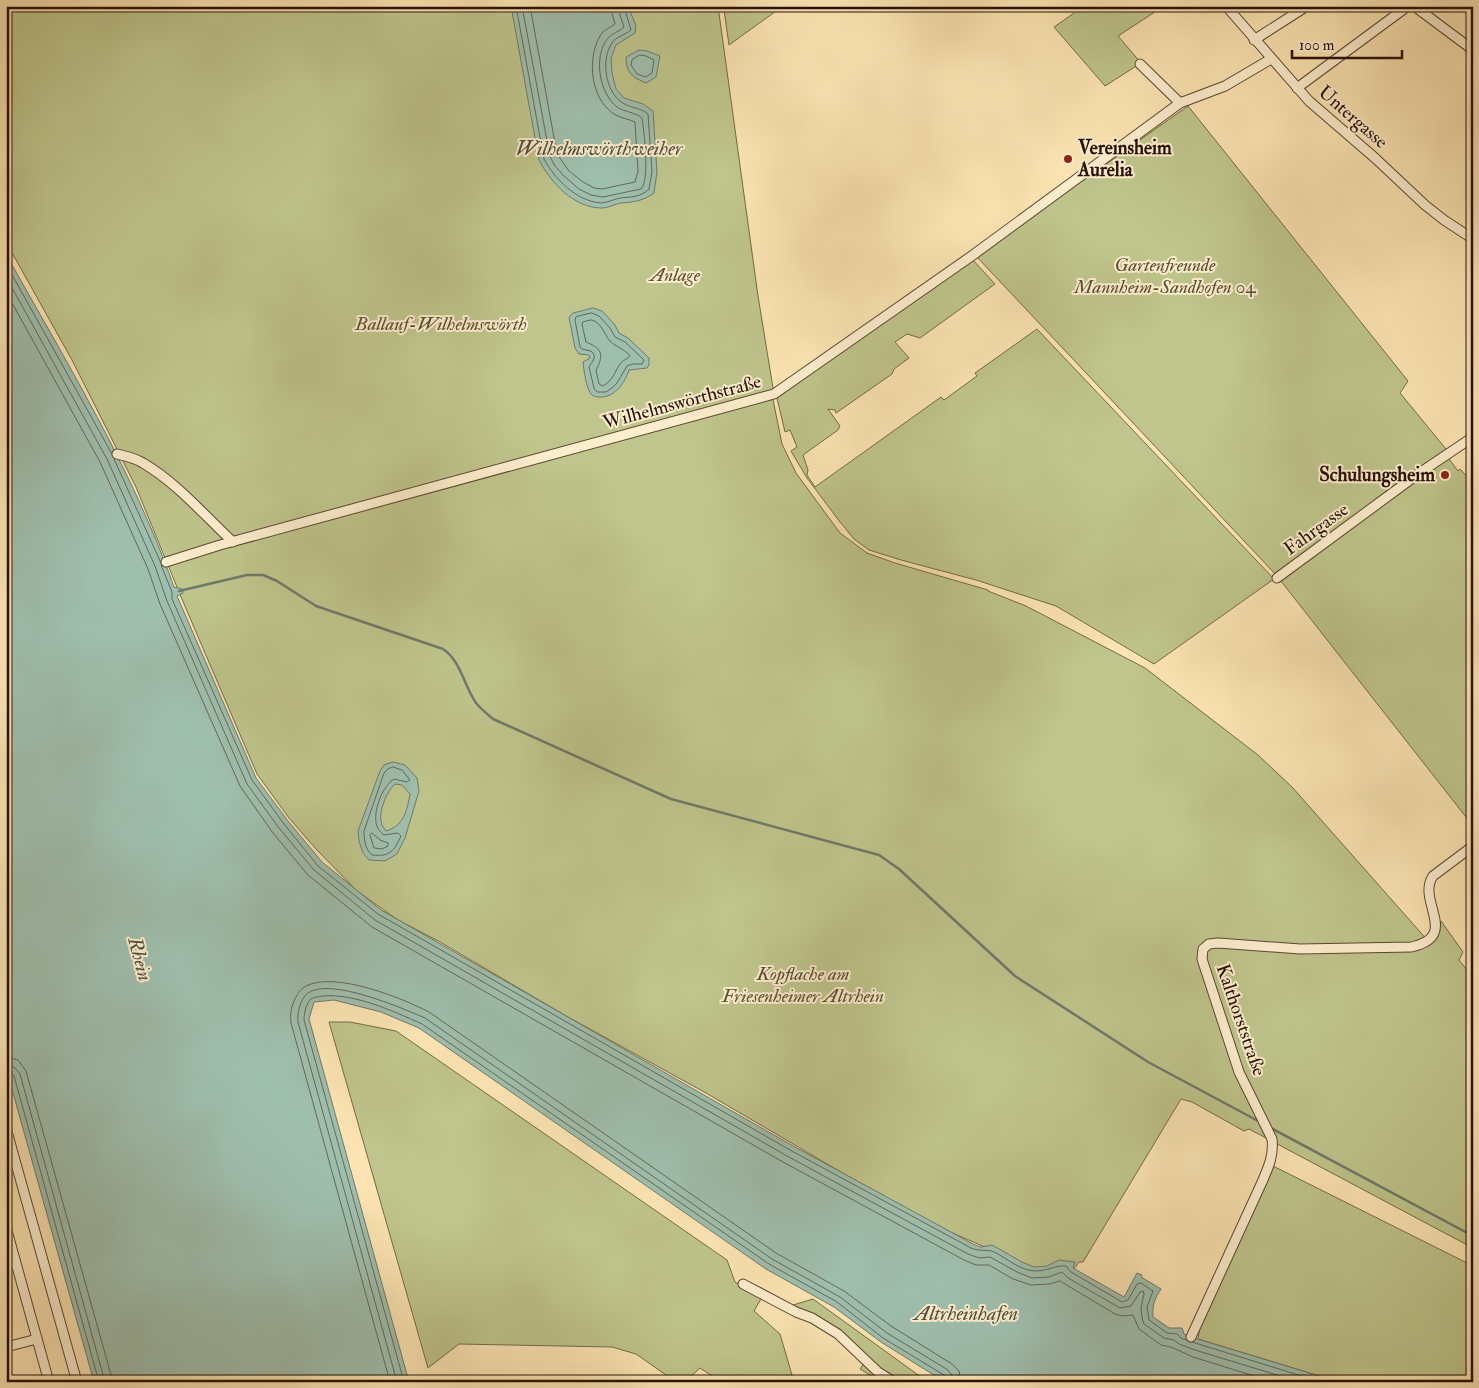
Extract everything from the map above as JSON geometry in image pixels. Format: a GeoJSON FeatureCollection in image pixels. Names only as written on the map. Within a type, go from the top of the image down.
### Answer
{"type":"FeatureCollection","features":[{"type":"Feature","properties":{"kind":"street","name":"Untergasse"},"geometry":{"type":"LineString","coordinates":[[1226,6],[1309,101],[1375,158],[1425,205],[1473,239]]}},
{"type":"Feature","properties":{"kind":"street"},"geometry":{"type":"LineString","coordinates":[[1254,40],[1307,6]]}},
{"type":"Feature","properties":{"kind":"street"},"geometry":{"type":"LineString","coordinates":[[1297,88],[1408,6]]}},
{"type":"Feature","properties":{"kind":"street"},"geometry":{"type":"LineString","coordinates":[[1414,6],[1473,50]]}},
{"type":"Feature","properties":{"kind":"street","name":"Wilhelmswörthstraße"},"geometry":{"type":"LineString","coordinates":[[166,562],[774,394],[973,255],[1180,103],[1225,86],[1271,59]]}},
{"type":"Feature","properties":{"kind":"street"},"geometry":{"type":"LineString","coordinates":[[1140,64],[1180,103]]}},
{"type":"Feature","properties":{"kind":"street","name":"Fahrgasse"},"geometry":{"type":"LineString","coordinates":[[1277,578],[1418,474],[1473,437]]}},
{"type":"Feature","properties":{"kind":"street"},"geometry":{"type":"LineString","coordinates":[[117,454],[142,462],[162,476],[182,492],[233,542]]}},
{"type":"Feature","properties":{"kind":"street","name":"Kalthorststraße"},"geometry":{"type":"LineString","coordinates":[[1191,1336],[1262,1182],[1271,1160],[1272,1139],[1238,1072],[1202,959],[1203,949],[1209,944],[1218,943],[1300,949],[1412,947],[1422,944],[1430,938],[1436,928],[1427,888],[1429,881],[1473,846]]}},
{"type":"Feature","properties":{"kind":"street"},"geometry":{"type":"LineString","coordinates":[[6,1128],[76,1382]]}},
{"type":"Feature","properties":{"kind":"street"},"geometry":{"type":"LineString","coordinates":[[6,1227],[49,1382]]}},
{"type":"Feature","properties":{"kind":"street"},"geometry":{"type":"LineString","coordinates":[[743,1284],[796,1312],[812,1318],[838,1334],[878,1372],[894,1382]]}},
{"type":"Feature","properties":{"kind":"street"},"geometry":{"type":"LineString","coordinates":[[6,1347],[37,1339]]}},
{"type":"Feature","properties":{"kind":"green space","name":"Ballauf-Wilhelmswörth"},"geometry":{"type":"Polygon","coordinates":[[[6,6],[718,6],[758,296],[774,394],[772,395],[782,444],[796,473],[840,533],[867,553],[988,590],[1026,606],[1145,668],[1258,755],[1292,787],[1429,942],[1438,932],[1441,921],[1463,952],[1459,960],[1473,977],[1473,1248],[1249,1129],[1244,1131],[1192,1102],[1181,1099],[1083,1262],[1079,1262],[1069,1276],[1036,1269],[934,1225],[706,1093],[398,920],[357,891],[289,818],[257,774],[136,487],[72,360],[6,242],[6,6]]]}},
{"type":"Feature","properties":{"kind":"green space"},"geometry":{"type":"Polygon","coordinates":[[[730,6],[783,6],[729,45],[724,10],[730,6]]]}},
{"type":"Feature","properties":{"kind":"green space"},"geometry":{"type":"Polygon","coordinates":[[[1084,6],[1164,6],[1118,36],[1141,63],[1105,86],[1054,27],[1084,6]]]}},
{"type":"Feature","properties":{"kind":"green space","name":"Gartenfreunde Mannheim-Sandhofen 04"},"geometry":{"type":"Polygon","coordinates":[[[1188,106],[1408,381],[1400,393],[1446,449],[1449,459],[1458,471],[1460,469],[1473,483],[1473,826],[1277,576],[976,256],[1188,106]]]}},
{"type":"Feature","properties":{"kind":"green space"},"geometry":{"type":"Polygon","coordinates":[[[972,259],[995,284],[920,338],[907,334],[895,342],[909,358],[894,369],[892,374],[836,413],[835,410],[828,409],[840,426],[838,430],[803,455],[808,470],[807,475],[815,487],[941,397],[944,400],[977,376],[975,373],[1037,329],[1274,579],[1154,664],[1056,606],[976,580],[869,550],[854,539],[840,522],[807,478],[791,451],[797,447],[790,430],[785,432],[777,398],[972,259]]]}},
{"type":"Feature","properties":{"kind":"green space"},"geometry":{"type":"Polygon","coordinates":[[[329,1022],[350,1022],[396,1031],[727,1260],[735,1282],[762,1297],[754,1311],[780,1334],[794,1382],[721,1382],[700,1368],[685,1382],[676,1382],[636,1354],[612,1347],[459,1344],[428,1368],[329,1022]]]}},
{"type":"Feature","properties":{"kind":"green space"},"geometry":{"type":"Polygon","coordinates":[[[1273,1166],[1473,1266],[1473,1382],[1339,1382],[1198,1339],[1202,1315],[1273,1166]]]}},
{"type":"Feature","properties":{"kind":"green space"},"geometry":{"type":"Polygon","coordinates":[[[813,1299],[929,1382],[881,1382],[860,1369],[868,1357],[840,1330],[793,1305],[813,1299]]]}},
{"type":"Feature","properties":{"kind":"water","name":"Wilhelmswörthweiher"},"geometry":{"type":"Polygon","coordinates":[[[511,6],[628,6],[636,26],[635,33],[616,45],[611,58],[612,73],[616,89],[624,98],[643,104],[653,111],[657,172],[654,193],[638,201],[604,208],[592,207],[582,204],[564,193],[550,177],[539,160],[511,6]]]}},
{"type":"Feature","properties":{"kind":"water"},"geometry":{"type":"Polygon","coordinates":[[[639,50],[660,56],[656,77],[646,83],[631,74],[627,67],[626,57],[639,50]]]}},
{"type":"Feature","properties":{"kind":"water"},"geometry":{"type":"Polygon","coordinates":[[[6,254],[75,376],[119,459],[139,501],[174,587],[182,589],[183,593],[177,596],[256,778],[322,862],[381,910],[793,1146],[973,1244],[981,1247],[992,1245],[1034,1267],[1047,1266],[1059,1260],[1075,1262],[1073,1268],[1124,1297],[1137,1273],[1161,1289],[1154,1302],[1153,1317],[1169,1328],[1182,1328],[1184,1334],[1191,1337],[1339,1382],[945,1382],[881,1342],[834,1307],[766,1269],[419,1028],[381,1012],[334,1000],[314,1002],[309,1019],[409,1382],[94,1382],[6,1068],[6,254]]]}},
{"type":"Feature","properties":{"kind":"water"},"geometry":{"type":"Polygon","coordinates":[[[593,308],[602,311],[615,325],[619,333],[628,338],[649,358],[647,368],[629,370],[616,391],[602,397],[593,396],[589,391],[583,362],[590,358],[589,355],[579,354],[575,348],[569,317],[573,313],[593,308]]]}},
{"type":"Feature","properties":{"kind":"water"},"geometry":{"type":"Polygon","coordinates":[[[393,762],[405,765],[417,778],[419,791],[405,838],[397,854],[385,861],[369,860],[363,853],[358,831],[380,771],[384,765],[393,762]],[[395,784],[384,801],[381,817],[386,831],[392,829],[404,817],[410,794],[402,785],[395,784]]]}},
{"type":"Feature","properties":{"kind":"waterway"},"geometry":{"type":"LineString","coordinates":[[179,591],[247,575],[263,575],[277,581],[316,606],[443,649],[454,660],[476,703],[493,719],[671,799],[879,855],[899,869],[1015,976],[1148,1062],[1260,1122]]}},
{"type":"Feature","properties":{"kind":"waterway"},"geometry":{"type":"LineString","coordinates":[[1269,1127],[1473,1236]]}},
{"type":"Feature","properties":{"kind":"place","name":"Vereinsheim Aurelia"},"geometry":{"type":"Point","coordinates":[1068,159]}},
{"type":"Feature","properties":{"kind":"place","name":"Schulungsheim"},"geometry":{"type":"Point","coordinates":[1445,475]}},
{"type":"Feature","properties":{"kind":"park label","name":"Anlage"},"geometry":{"type":"Point","coordinates":[675,275]}},
{"type":"Feature","properties":{"kind":"park label","name":"Kopflache am Friesenheimer Altrhein"},"geometry":{"type":"Point","coordinates":[803,985]}},
{"type":"Feature","properties":{"kind":"water label","name":"Rhein"},"geometry":{"type":"Point","coordinates":[140,959]}},
{"type":"Feature","properties":{"kind":"water label","name":"Altrheinhafen"},"geometry":{"type":"Point","coordinates":[966,1313]}}]}
